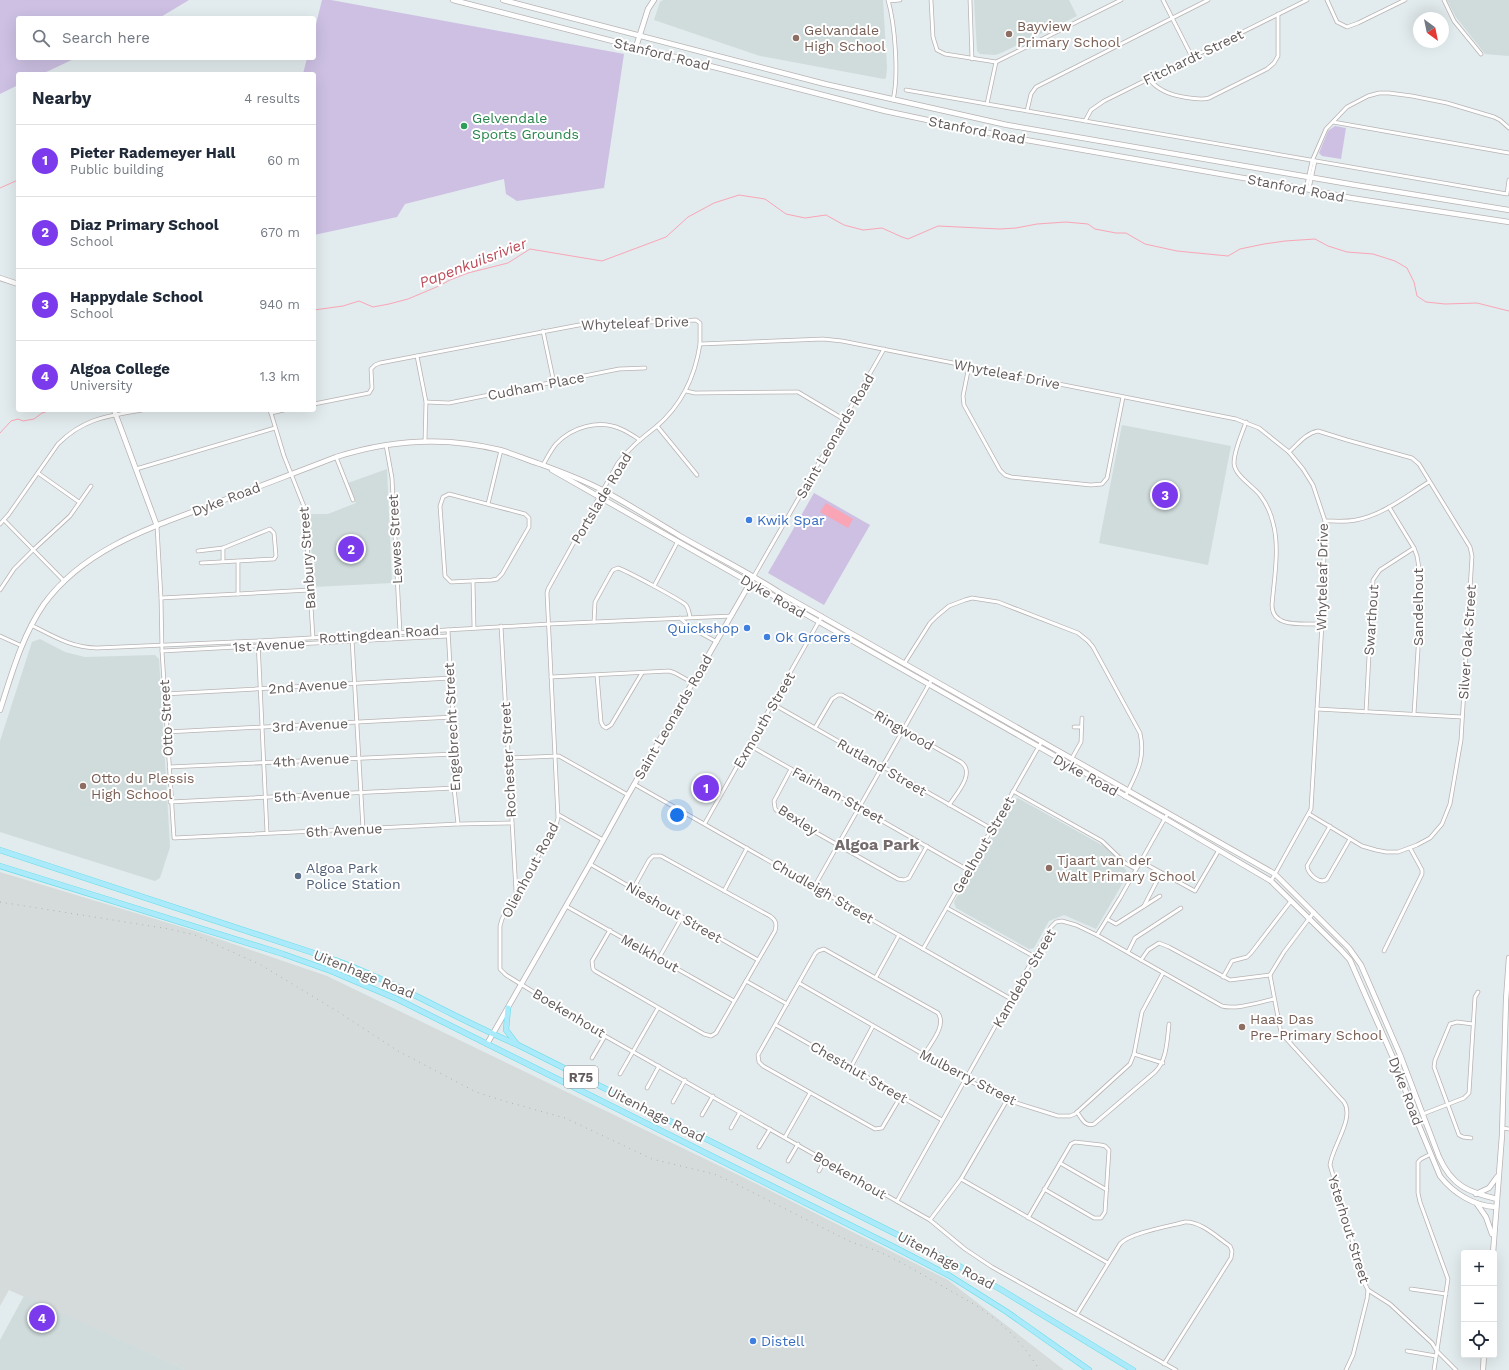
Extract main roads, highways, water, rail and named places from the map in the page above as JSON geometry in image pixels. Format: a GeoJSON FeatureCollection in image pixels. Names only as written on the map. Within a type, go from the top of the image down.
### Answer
{"type":"FeatureCollection","features":[{"type":"Feature","properties":{"kind":"main road","name":"Uitenhage Road"},"geometry":{"type":"LineString","coordinates":[[0,850],[358,968],[518,1045],[950,1261],[1000,1289],[1133,1370]]}},
{"type":"Feature","properties":{"kind":"main road","name":"Uitenhage Road"},"geometry":{"type":"LineString","coordinates":[[0,866],[317,966],[373,988],[950,1276],[1007,1312],[1090,1370]]}},
{"type":"Feature","properties":{"kind":"main road"},"geometry":{"type":"LineString","coordinates":[[508,1008],[506,1030],[518,1045]]}},
{"type":"Feature","properties":{"kind":"waterway"},"geometry":{"type":"LineString","coordinates":[[0,188],[16,181]]}},
{"type":"Feature","properties":{"kind":"waterway","name":"Papenkuilsrivier"},"geometry":{"type":"LineString","coordinates":[[316,310],[343,306],[359,301],[373,307],[408,299],[468,273],[508,263],[530,249],[602,261],[666,237],[688,217],[714,203],[739,195],[765,199],[786,214],[805,218],[826,215],[844,225],[863,230],[882,228],[908,239],[938,226],[1000,229],[1066,222],[1088,224],[1095,229],[1116,233],[1126,233],[1145,244],[1177,251],[1228,256],[1240,249],[1264,244],[1315,239],[1328,246],[1347,252],[1373,254],[1395,261],[1407,268],[1414,282],[1417,296],[1426,302],[1445,304],[1477,303],[1509,311]]}},
{"type":"Feature","properties":{"kind":"waterway","name":"Papenkuilsrivier"},"geometry":{"type":"LineString","coordinates":[[0,433],[11,421],[18,419],[23,421],[34,419],[45,412]]}},
{"type":"Feature","properties":{"kind":"railway"},"geometry":{"type":"LineString","coordinates":[[0,902],[169,929],[195,935],[261,965],[337,1011],[398,1051],[476,1092],[565,1118],[652,1159],[714,1174],[849,1241],[880,1252],[902,1263],[977,1306],[995,1319],[1010,1332],[1025,1349],[1040,1370]]}},
{"type":"Feature","properties":{"kind":"place","name":"Bayview Primary School"},"geometry":{"type":"Point","coordinates":[1009,34]}},
{"type":"Feature","properties":{"kind":"place","name":"Gelvandale High School"},"geometry":{"type":"Point","coordinates":[796,38]}},
{"type":"Feature","properties":{"kind":"place","name":"Gelvendale Sports Grounds"},"geometry":{"type":"Point","coordinates":[464,126]}},
{"type":"Feature","properties":{"kind":"place","name":"Happydale School"},"geometry":{"type":"Point","coordinates":[1165,495]}},
{"type":"Feature","properties":{"kind":"place","name":"Kwik Spar"},"geometry":{"type":"Point","coordinates":[749,520]}},
{"type":"Feature","properties":{"kind":"place","name":"Diaz Primary School"},"geometry":{"type":"Point","coordinates":[351,549]}},
{"type":"Feature","properties":{"kind":"place","name":"Quickshop"},"geometry":{"type":"Point","coordinates":[747,628]}},
{"type":"Feature","properties":{"kind":"place","name":"Ok Grocers"},"geometry":{"type":"Point","coordinates":[767,637]}},
{"type":"Feature","properties":{"kind":"place","name":"Otto du Plessis High School"},"geometry":{"type":"Point","coordinates":[83,786]}},
{"type":"Feature","properties":{"kind":"place","name":"Pieter Rademeyer Hall"},"geometry":{"type":"Point","coordinates":[706,788]}},
{"type":"Feature","properties":{"kind":"place","name":"Tjaart van der Walt Primary School"},"geometry":{"type":"Point","coordinates":[1049,868]}},
{"type":"Feature","properties":{"kind":"place","name":"Algoa Park Police Station"},"geometry":{"type":"Point","coordinates":[298,876]}},
{"type":"Feature","properties":{"kind":"place","name":"Haas Das Pre-Primary School"},"geometry":{"type":"Point","coordinates":[1242,1027]}},
{"type":"Feature","properties":{"kind":"place","name":"Algoa College"},"geometry":{"type":"Point","coordinates":[42,1318]}},
{"type":"Feature","properties":{"kind":"place","name":"Distell"},"geometry":{"type":"Point","coordinates":[753,1341]}},
{"type":"Feature","properties":{"kind":"district","name":"Algoa Park"},"geometry":{"type":"Point","coordinates":[877,844]}}]}
